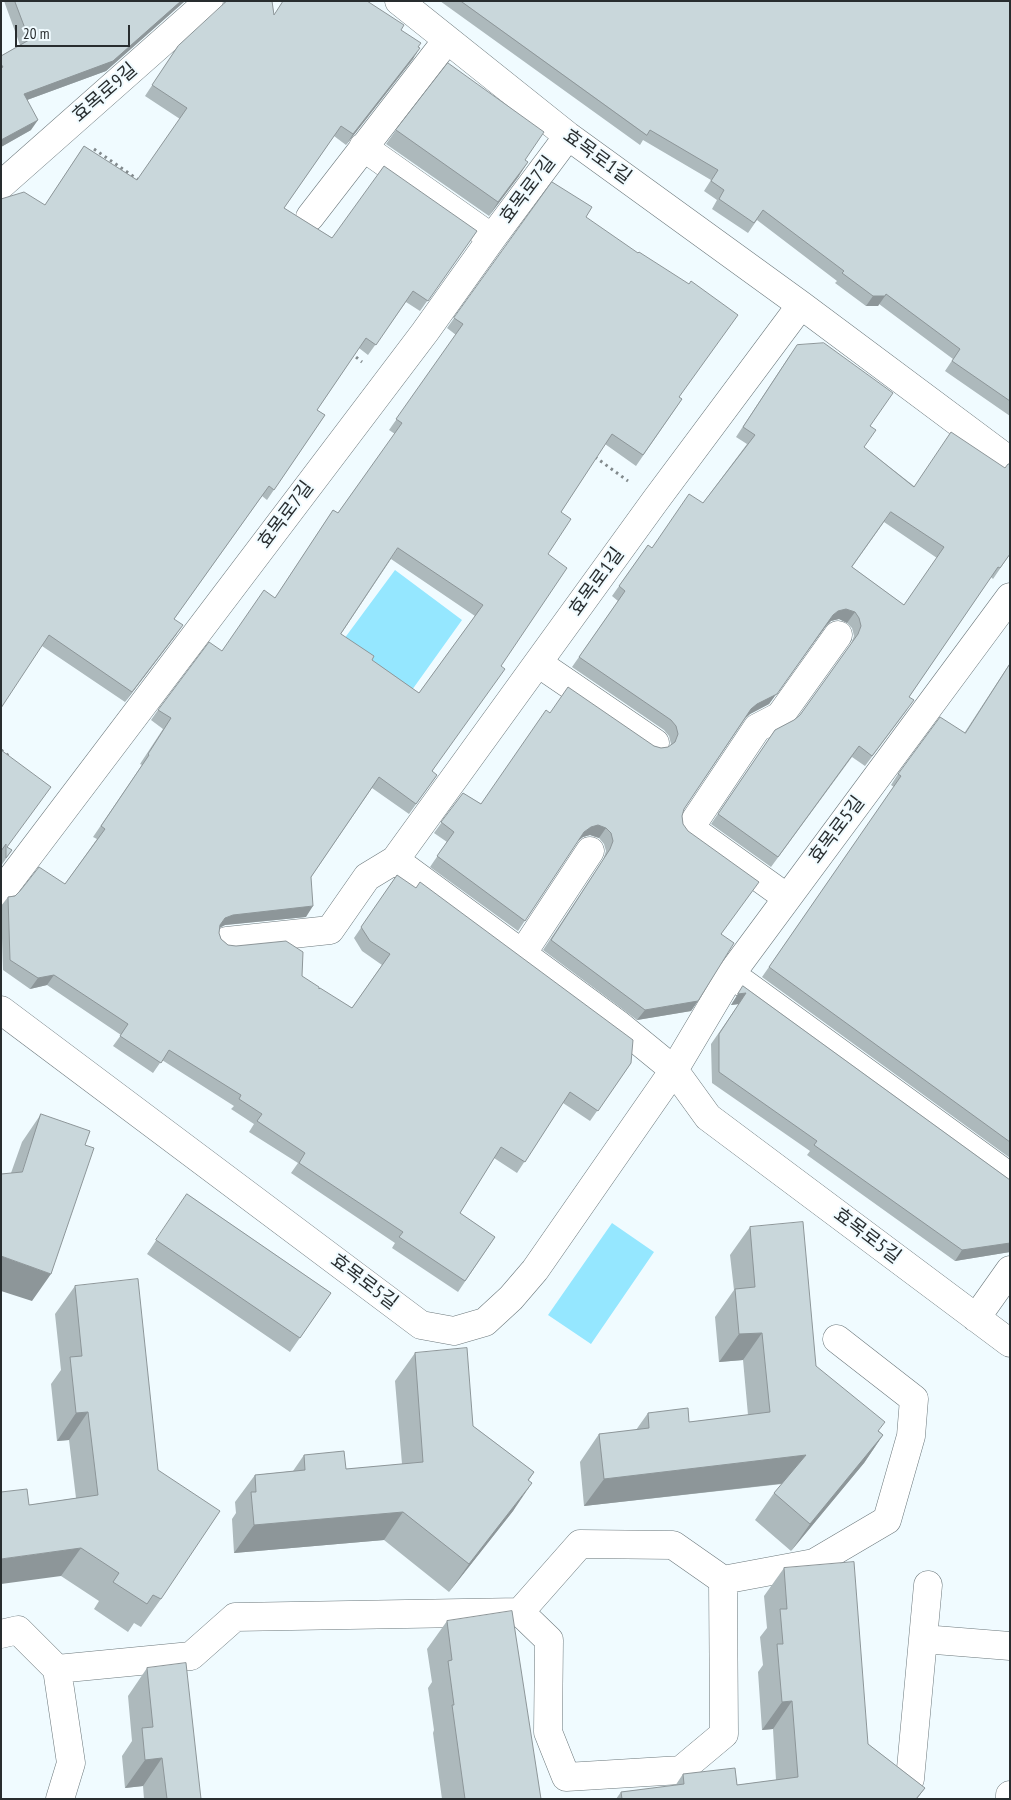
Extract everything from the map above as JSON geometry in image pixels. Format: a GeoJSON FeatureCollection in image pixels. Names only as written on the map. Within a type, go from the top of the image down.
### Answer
{"type":"FeatureCollection","features":[{"type":"Feature","properties":{"kind":"street","name":"효목로9길"},"geometry":{"type":"LineString","coordinates":[[1,185],[209,1]]}},
{"type":"Feature","properties":{"kind":"street","name":"효목로1길"},"geometry":{"type":"LineString","coordinates":[[398,1],[568,136],[801,305],[1010,461]]}},
{"type":"Feature","properties":{"kind":"street"},"geometry":{"type":"LineString","coordinates":[[310,218],[447,40]]}},
{"type":"Feature","properties":{"kind":"street","name":"효목로7길"},"geometry":{"type":"LineString","coordinates":[[1,892],[388,382],[568,136]]}},
{"type":"Feature","properties":{"kind":"street"},"geometry":{"type":"LineString","coordinates":[[363,147],[492,238]]}},
{"type":"Feature","properties":{"kind":"street","name":"효목로1길"},"geometry":{"type":"LineString","coordinates":[[395,860],[655,501],[801,305]]}},
{"type":"Feature","properties":{"kind":"street","name":"효목로5길"},"geometry":{"type":"LineString","coordinates":[[1,1010],[421,1325],[454,1331],[485,1322],[511,1298],[535,1270],[674,1070],[731,974],[1010,596]]}},
{"type":"Feature","properties":{"kind":"street"},"geometry":{"type":"LineString","coordinates":[[786,897],[690,828],[757,728],[780,716],[838,635]]}},
{"type":"Feature","properties":{"kind":"street"},"geometry":{"type":"LineString","coordinates":[[538,663],[655,743]]}},
{"type":"Feature","properties":{"kind":"street"},"geometry":{"type":"LineString","coordinates":[[522,954],[590,851]]}},
{"type":"Feature","properties":{"kind":"street"},"geometry":{"type":"LineString","coordinates":[[227,941],[330,930],[367,877],[395,860]]}},
{"type":"Feature","properties":{"kind":"street","name":"효목로5길"},"geometry":{"type":"LineString","coordinates":[[395,860],[619,1025],[674,1070],[708,1117],[1010,1343]]}},
{"type":"Feature","properties":{"kind":"street"},"geometry":{"type":"LineString","coordinates":[[731,974],[1010,1177]]}},
{"type":"Feature","properties":{"kind":"street"},"geometry":{"type":"LineString","coordinates":[[976,1318],[1010,1270]]}},
{"type":"Feature","properties":{"kind":"street"},"geometry":{"type":"LineString","coordinates":[[520,1612],[580,1544],[674,1545],[723,1580],[814,1563],[887,1520],[911,1436],[914,1399],[837,1339]]}},
{"type":"Feature","properties":{"kind":"street"},"geometry":{"type":"LineString","coordinates":[[57,1669],[191,1656],[235,1618],[520,1612],[548,1640],[548,1732],[566,1777],[682,1770],[724,1734],[723,1580]]}},
{"type":"Feature","properties":{"kind":"street"},"geometry":{"type":"LineString","coordinates":[[910,1779],[928,1585]]}},
{"type":"Feature","properties":{"kind":"street"},"geometry":{"type":"LineString","coordinates":[[1,1634],[18,1630],[57,1669],[71,1763],[60,1799]]}},
{"type":"Feature","properties":{"kind":"street"},"geometry":{"type":"LineString","coordinates":[[923,1639],[1010,1646]]}},
{"type":"Feature","properties":{"kind":"path"},"geometry":{"type":"LineString","coordinates":[[65,128],[146,186]]}},
{"type":"Feature","properties":{"kind":"path"},"geometry":{"type":"LineString","coordinates":[[350,353],[388,382]]}},
{"type":"Feature","properties":{"kind":"path"},"geometry":{"type":"LineString","coordinates":[[592,455],[655,501]]}},
{"type":"Feature","properties":{"kind":"path"},"geometry":{"type":"LineString","coordinates":[[1,750],[10,757]]}},
{"type":"Feature","properties":{"kind":"shaded area"},"geometry":{"type":"Polygon","coordinates":[[[395,570],[462,620],[412,690],[344,639],[395,570]]]}},
{"type":"Feature","properties":{"kind":"shaded area"},"geometry":{"type":"Polygon","coordinates":[[[612,1223],[654,1252],[591,1344],[548,1315],[612,1223]]]}},
{"type":"Feature","properties":{"kind":"building"},"geometry":{"type":"Polygon","coordinates":[[[15,1],[181,1],[113,61],[24,94],[38,120],[1,140],[1,68],[3,67],[1,56],[29,40],[15,1]]]}},
{"type":"Feature","properties":{"kind":"building"},"geometry":{"type":"Polygon","coordinates":[[[227,1],[272,1],[274,15],[283,1],[367,1],[404,25],[401,30],[421,43],[418,47],[420,48],[353,134],[341,126],[284,208],[332,238],[384,166],[477,231],[428,301],[413,291],[376,345],[366,338],[317,410],[325,415],[274,490],[269,486],[174,619],[183,625],[132,692],[49,635],[1,708],[1,199],[24,192],[45,205],[84,146],[137,180],[187,108],[152,85],[178,46],[227,1]]]}},
{"type":"Feature","properties":{"kind":"building"},"geometry":{"type":"Polygon","coordinates":[[[461,1],[1010,1],[1010,401],[952,361],[960,349],[886,294],[885,296],[873,296],[842,273],[844,271],[763,210],[754,223],[719,199],[724,190],[711,181],[718,170],[650,130],[647,135],[461,1]]]}},
{"type":"Feature","properties":{"kind":"building"},"geometry":{"type":"Polygon","coordinates":[[[448,63],[544,132],[525,160],[528,162],[498,202],[396,130],[448,63]]]}},
{"type":"Feature","properties":{"kind":"building"},"geometry":{"type":"Polygon","coordinates":[[[552,182],[592,207],[586,217],[638,253],[689,284],[691,281],[738,315],[679,397],[682,399],[643,455],[612,434],[561,512],[571,519],[548,554],[567,568],[501,666],[505,669],[432,771],[437,775],[416,804],[379,777],[311,877],[313,906],[233,915],[225,918],[220,925],[219,933],[221,939],[228,945],[236,946],[286,941],[303,952],[302,976],[319,987],[319,989],[352,1008],[390,954],[370,941],[361,927],[397,875],[416,888],[420,882],[633,1040],[631,1063],[598,1111],[570,1092],[525,1162],[501,1147],[460,1213],[495,1237],[465,1281],[399,1237],[403,1232],[299,1163],[305,1153],[257,1121],[262,1114],[239,1099],[241,1095],[169,1050],[161,1063],[120,1036],[128,1024],[54,975],[38,978],[10,960],[8,897],[15,896],[39,867],[65,884],[105,829],[101,826],[149,755],[171,718],[158,710],[209,642],[222,651],[264,590],[275,598],[333,510],[338,513],[402,423],[396,419],[463,324],[454,318],[552,182]],[[398,548],[341,634],[374,656],[372,660],[419,693],[483,605],[398,548]]]}},
{"type":"Feature","properties":{"kind":"building"},"geometry":{"type":"Polygon","coordinates":[[[824,343],[893,393],[870,426],[876,430],[864,447],[914,487],[951,432],[1005,468],[1010,464],[1010,554],[1000,568],[998,567],[909,697],[914,700],[872,756],[859,746],[778,857],[718,814],[775,730],[800,715],[858,634],[861,626],[855,612],[846,609],[838,611],[833,615],[777,694],[751,709],[684,809],[682,816],[683,824],[688,831],[759,882],[721,934],[734,943],[698,1001],[645,1010],[551,940],[610,849],[613,841],[611,833],[606,828],[598,825],[584,832],[525,921],[437,856],[454,832],[441,822],[463,793],[481,804],[546,710],[550,713],[568,687],[654,746],[668,747],[675,742],[678,734],[676,726],[671,720],[579,657],[625,591],[619,586],[648,545],[652,548],[689,494],[703,503],[755,435],[743,427],[797,345],[824,343]],[[891,512],[852,567],[904,605],[944,547],[891,512]]]}},
{"type":"Feature","properties":{"kind":"building"},"geometry":{"type":"Polygon","coordinates":[[[1010,664],[1010,1142],[769,967],[901,776],[898,774],[940,717],[965,733],[1010,664]]]}},
{"type":"Feature","properties":{"kind":"building"},"geometry":{"type":"Polygon","coordinates":[[[1,750],[51,787],[7,847],[12,850],[6,858],[6,844],[1,851],[1,750]]]}},
{"type":"Feature","properties":{"kind":"building"},"geometry":{"type":"Polygon","coordinates":[[[743,986],[1010,1180],[1010,1243],[962,1250],[814,1145],[817,1141],[719,1072],[719,1034],[746,993],[738,994],[743,986]]]}},
{"type":"Feature","properties":{"kind":"building"},"geometry":{"type":"Polygon","coordinates":[[[41,1114],[90,1131],[85,1145],[94,1148],[51,1274],[1,1256],[1,1174],[22,1172],[41,1114]]]}},
{"type":"Feature","properties":{"kind":"building"},"geometry":{"type":"Polygon","coordinates":[[[187,1194],[331,1293],[300,1338],[156,1240],[187,1194]]]}},
{"type":"Feature","properties":{"kind":"building"},"geometry":{"type":"Polygon","coordinates":[[[803,1222],[816,1366],[885,1422],[878,1431],[883,1435],[810,1524],[774,1493],[806,1455],[604,1479],[599,1434],[649,1428],[648,1413],[688,1408],[689,1422],[770,1412],[762,1333],[739,1334],[735,1289],[755,1287],[750,1227],[803,1222]]]}},
{"type":"Feature","properties":{"kind":"building"},"geometry":{"type":"Polygon","coordinates":[[[138,1279],[158,1470],[220,1511],[161,1599],[153,1595],[147,1604],[113,1582],[119,1573],[81,1548],[1,1559],[1,1492],[27,1489],[29,1505],[98,1495],[88,1412],[76,1413],[70,1357],[82,1356],[75,1286],[138,1279]]]}},
{"type":"Feature","properties":{"kind":"building"},"geometry":{"type":"Polygon","coordinates":[[[467,1348],[473,1426],[534,1472],[528,1480],[532,1483],[469,1564],[403,1512],[254,1525],[251,1492],[256,1492],[255,1475],[305,1470],[304,1455],[344,1451],[346,1469],[423,1462],[415,1353],[467,1348]]]}},
{"type":"Feature","properties":{"kind":"building"},"geometry":{"type":"Polygon","coordinates":[[[854,1562],[868,1744],[925,1788],[916,1799],[622,1799],[621,1792],[684,1784],[683,1774],[735,1768],[737,1785],[798,1777],[792,1701],[782,1702],[777,1644],[783,1644],[780,1609],[787,1609],[784,1568],[854,1562]]]}},
{"type":"Feature","properties":{"kind":"building"},"geometry":{"type":"Polygon","coordinates":[[[512,1611],[541,1799],[465,1799],[452,1705],[454,1705],[448,1661],[452,1660],[447,1621],[512,1611]]]}},
{"type":"Feature","properties":{"kind":"building"},"geometry":{"type":"Polygon","coordinates":[[[186,1663],[201,1799],[167,1799],[162,1758],[145,1760],[142,1728],[153,1727],[147,1668],[186,1663]]]}}]}
